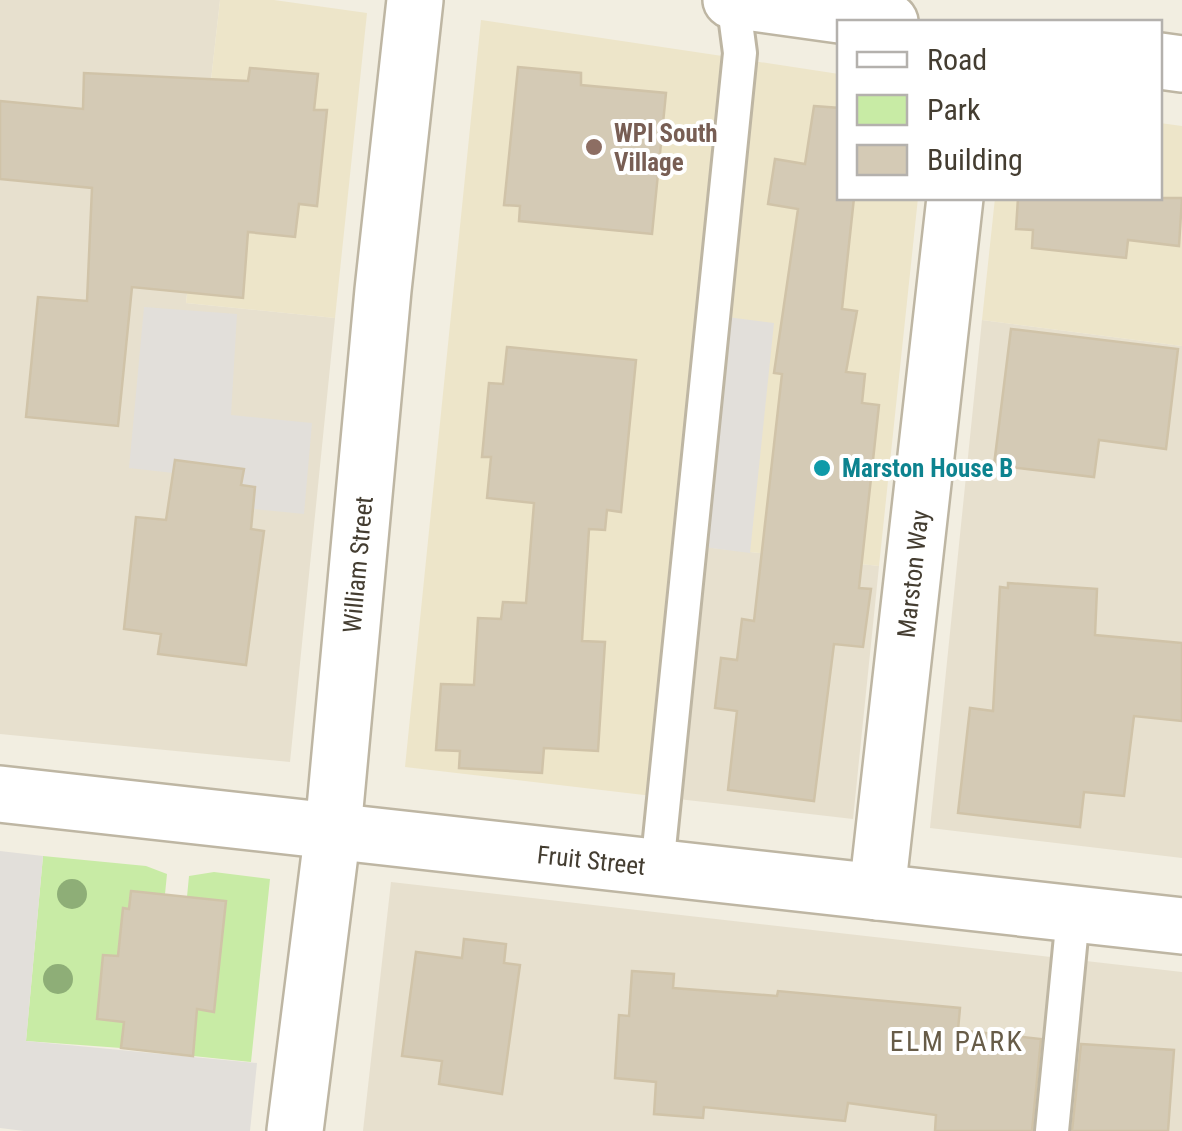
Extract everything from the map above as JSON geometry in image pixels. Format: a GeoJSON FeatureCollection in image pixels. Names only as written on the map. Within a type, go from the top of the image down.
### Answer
{"type":"FeatureCollection","features":[{"type":"Feature","properties":{"kind":"street","name":"William Street"},"geometry":{"type":"LineString","coordinates":[[295,1131],[333,830],[383,290],[415,0]]}},
{"type":"Feature","properties":{"kind":"street"},"geometry":{"type":"LineString","coordinates":[[732,0],[876,20]]}},
{"type":"Feature","properties":{"kind":"street","name":"Marston Way"},"geometry":{"type":"LineString","coordinates":[[877,892],[955,200]]}},
{"type":"Feature","properties":{"kind":"street","name":"Fruit Street"},"geometry":{"type":"LineString","coordinates":[[0,794],[1182,926]]}},
{"type":"Feature","properties":{"kind":"lane"},"geometry":{"type":"LineString","coordinates":[[657,868],[740,53],[732,0]]}},
{"type":"Feature","properties":{"kind":"lane"},"geometry":{"type":"LineString","coordinates":[[1052,1131],[1073,916]]}},
{"type":"Feature","properties":{"kind":"shaded area"},"geometry":{"type":"Polygon","coordinates":[[[0,0],[220,0],[186,303],[335,318],[290,762],[0,734],[0,0]]]}},
{"type":"Feature","properties":{"kind":"shaded area"},"geometry":{"type":"Polygon","coordinates":[[[220,0],[274,0],[367,13],[335,318],[186,303],[220,0]]]}},
{"type":"Feature","properties":{"kind":"shaded area"},"geometry":{"type":"Polygon","coordinates":[[[481,20],[729,57],[678,799],[405,767],[481,20]]]}},
{"type":"Feature","properties":{"kind":"shaded area"},"geometry":{"type":"Polygon","coordinates":[[[753,61],[837,74],[837,200],[918,200],[879,566],[703,547],[753,61]]]}},
{"type":"Feature","properties":{"kind":"shaded area"},"geometry":{"type":"Polygon","coordinates":[[[1162,123],[1182,126],[1182,346],[982,320],[995,200],[1162,200],[1162,123]]]}},
{"type":"Feature","properties":{"kind":"shaded area"},"geometry":{"type":"Polygon","coordinates":[[[144,307],[237,314],[231,415],[312,423],[304,514],[253,509],[255,487],[241,485],[243,468],[185,461],[182,474],[129,468],[144,307]]]}},
{"type":"Feature","properties":{"kind":"shaded area"},"geometry":{"type":"Polygon","coordinates":[[[727,317],[774,323],[750,553],[703,547],[727,317]]]}},
{"type":"Feature","properties":{"kind":"shaded area"},"geometry":{"type":"Polygon","coordinates":[[[982,320],[1182,346],[1182,858],[930,828],[982,320]]]}},
{"type":"Feature","properties":{"kind":"shaded area"},"geometry":{"type":"Polygon","coordinates":[[[703,547],[879,566],[853,819],[678,799],[703,547]]]}},
{"type":"Feature","properties":{"kind":"shaded area"},"geometry":{"type":"Polygon","coordinates":[[[0,851],[43,856],[26,1041],[257,1063],[250,1131],[0,1128],[0,851]]]}},
{"type":"Feature","properties":{"kind":"shaded area"},"geometry":{"type":"Polygon","coordinates":[[[391,882],[1182,972],[1182,1131],[363,1131],[391,882]]]}},
{"type":"Feature","properties":{"kind":"green space"},"geometry":{"type":"Polygon","coordinates":[[[43,856],[146,866],[167,874],[165,894],[131,891],[129,909],[123,909],[118,956],[103,956],[97,1018],[124,1022],[121,1048],[26,1041],[43,856]]]}},
{"type":"Feature","properties":{"kind":"green space"},"geometry":{"type":"Polygon","coordinates":[[[214,872],[270,879],[251,1062],[193,1056],[197,1009],[214,1011],[226,901],[187,897],[189,876],[214,872]]]}},
{"type":"Feature","properties":{"kind":"building"},"geometry":{"type":"Polygon","coordinates":[[[518,67],[581,73],[581,85],[666,93],[652,234],[519,221],[520,206],[504,205],[518,67]]]}},
{"type":"Feature","properties":{"kind":"building"},"geometry":{"type":"Polygon","coordinates":[[[250,68],[318,74],[314,110],[327,110],[317,206],[299,204],[295,237],[248,232],[243,298],[132,287],[118,426],[26,417],[38,297],[87,301],[92,188],[0,179],[0,101],[83,109],[84,73],[248,81],[250,68]]]}},
{"type":"Feature","properties":{"kind":"building"},"geometry":{"type":"Polygon","coordinates":[[[814,106],[837,108],[837,200],[854,200],[842,309],[857,311],[846,372],[865,374],[862,403],[879,405],[859,588],[871,589],[863,647],[834,644],[814,801],[728,790],[737,711],[715,708],[721,658],[737,660],[742,619],[754,621],[782,374],[774,373],[798,209],[768,204],[775,159],[805,164],[814,106]]]}},
{"type":"Feature","properties":{"kind":"building"},"geometry":{"type":"Polygon","coordinates":[[[1182,198],[1179,246],[1128,240],[1126,258],[1032,248],[1033,230],[1016,229],[1018,200],[1182,198]]]}},
{"type":"Feature","properties":{"kind":"building"},"geometry":{"type":"Polygon","coordinates":[[[1011,329],[1178,349],[1166,449],[1099,440],[1094,477],[994,465],[1011,329]]]}},
{"type":"Feature","properties":{"kind":"building"},"geometry":{"type":"Polygon","coordinates":[[[507,347],[636,360],[621,512],[607,510],[605,530],[589,529],[582,641],[605,642],[598,751],[544,748],[542,773],[459,768],[460,751],[436,750],[441,684],[474,685],[478,618],[501,619],[503,602],[526,603],[534,503],[487,498],[491,457],[482,457],[489,383],[503,384],[507,347]]]}},
{"type":"Feature","properties":{"kind":"building"},"geometry":{"type":"Polygon","coordinates":[[[175,460],[244,469],[241,485],[255,487],[251,529],[264,531],[246,665],[158,654],[161,634],[124,629],[136,517],[166,520],[175,460]]]}},
{"type":"Feature","properties":{"kind":"building"},"geometry":{"type":"Polygon","coordinates":[[[1008,583],[1097,589],[1095,635],[1182,643],[1182,721],[1134,716],[1124,796],[1084,792],[1080,827],[958,813],[970,708],[993,711],[1000,587],[1008,588],[1008,583]]]}},
{"type":"Feature","properties":{"kind":"building"},"geometry":{"type":"Polygon","coordinates":[[[131,891],[226,901],[214,1012],[197,1009],[193,1056],[121,1048],[124,1022],[97,1019],[103,955],[118,956],[123,908],[129,909],[131,891]]]}},
{"type":"Feature","properties":{"kind":"building"},"geometry":{"type":"Polygon","coordinates":[[[464,939],[506,944],[504,963],[520,965],[502,1094],[439,1084],[442,1061],[402,1056],[416,952],[462,958],[464,939]]]}},
{"type":"Feature","properties":{"kind":"building"},"geometry":{"type":"Polygon","coordinates":[[[632,971],[674,974],[673,988],[777,996],[778,991],[960,1008],[958,1030],[1041,1039],[1032,1131],[935,1131],[936,1115],[848,1103],[845,1121],[704,1107],[703,1118],[654,1114],[656,1082],[615,1078],[619,1015],[629,1016],[632,971]]]}},
{"type":"Feature","properties":{"kind":"building"},"geometry":{"type":"Polygon","coordinates":[[[1081,1044],[1174,1050],[1168,1131],[1072,1131],[1081,1044]]]}},
{"type":"Feature","properties":{"kind":"place","name":"WPI South Village"},"geometry":{"type":"Point","coordinates":[594,147]}},
{"type":"Feature","properties":{"kind":"place","name":"Marston House B"},"geometry":{"type":"Point","coordinates":[822,468]}},
{"type":"Feature","properties":{"kind":"district","name":"ELM PARK"},"geometry":{"type":"Point","coordinates":[957,1041]}}]}
